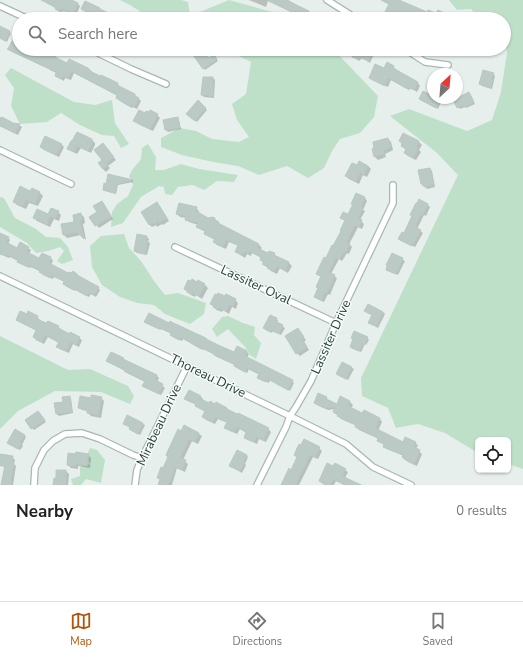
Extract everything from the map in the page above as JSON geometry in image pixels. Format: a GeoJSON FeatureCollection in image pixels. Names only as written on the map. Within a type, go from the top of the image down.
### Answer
{"type":"FeatureCollection","features":[{"type":"Feature","properties":{"kind":"street"},"geometry":{"type":"LineString","coordinates":[[327,0],[346,12]]}},
{"type":"Feature","properties":{"kind":"street"},"geometry":{"type":"LineString","coordinates":[[0,6],[13,12]]}},
{"type":"Feature","properties":{"kind":"street"},"geometry":{"type":"LineString","coordinates":[[105,56],[166,84]]}},
{"type":"Feature","properties":{"kind":"street"},"geometry":{"type":"LineString","coordinates":[[416,56],[425,62],[448,65]]}},
{"type":"Feature","properties":{"kind":"street"},"geometry":{"type":"LineString","coordinates":[[0,150],[71,184]]}},
{"type":"Feature","properties":{"kind":"street","name":"Lassiter Drive"},"geometry":{"type":"LineString","coordinates":[[257,485],[286,428],[290,416],[311,381],[336,323],[393,203],[393,185]]}},
{"type":"Feature","properties":{"kind":"street","name":"Lassiter Oval"},"geometry":{"type":"LineString","coordinates":[[176,247],[336,323]]}},
{"type":"Feature","properties":{"kind":"street","name":"Thoreau Drive"},"geometry":{"type":"LineString","coordinates":[[0,276],[346,444],[373,467],[411,485]]}},
{"type":"Feature","properties":{"kind":"street","name":"Mirabeau Drive"},"geometry":{"type":"LineString","coordinates":[[135,485],[137,470],[142,458],[187,366]]}},
{"type":"Feature","properties":{"kind":"street"},"geometry":{"type":"LineString","coordinates":[[34,485],[35,468],[44,450],[53,441],[66,434],[82,433],[100,439],[142,458]]}},
{"type":"Feature","properties":{"kind":"green space"},"geometry":{"type":"Polygon","coordinates":[[[120,0],[181,0],[188,2],[189,12],[141,12],[120,0]]]}},
{"type":"Feature","properties":{"kind":"green space"},"geometry":{"type":"Polygon","coordinates":[[[229,0],[272,12],[200,12],[229,0]]]}},
{"type":"Feature","properties":{"kind":"green space"},"geometry":{"type":"Polygon","coordinates":[[[449,0],[523,0],[523,469],[511,465],[511,437],[475,437],[475,451],[445,433],[418,424],[396,428],[388,408],[362,396],[361,378],[458,175],[437,153],[390,116],[409,109],[467,131],[492,120],[501,92],[507,56],[511,56],[511,12],[474,12],[471,9],[457,10],[449,0]]]}},
{"type":"Feature","properties":{"kind":"green space"},"geometry":{"type":"Polygon","coordinates":[[[239,56],[340,56],[378,96],[374,117],[360,133],[340,139],[332,151],[324,168],[308,178],[287,166],[259,175],[238,166],[182,155],[161,147],[161,138],[180,128],[196,131],[212,139],[239,142],[249,137],[237,120],[232,104],[246,94],[251,62],[239,56]]]}},
{"type":"Feature","properties":{"kind":"green space"},"geometry":{"type":"Polygon","coordinates":[[[11,68],[74,102],[95,105],[112,100],[115,123],[129,144],[121,148],[114,136],[102,135],[80,125],[61,113],[47,122],[20,124],[11,106],[14,88],[5,75],[11,68]]]}},
{"type":"Feature","properties":{"kind":"green space"},"geometry":{"type":"Polygon","coordinates":[[[148,144],[156,157],[155,170],[164,170],[181,164],[199,169],[238,175],[234,182],[217,181],[204,190],[193,185],[178,187],[172,195],[165,194],[164,187],[159,186],[141,197],[123,223],[111,227],[112,212],[117,204],[128,196],[133,185],[129,176],[141,159],[142,148],[148,144]]]}},
{"type":"Feature","properties":{"kind":"green space"},"geometry":{"type":"Polygon","coordinates":[[[0,197],[4,198],[15,218],[36,229],[46,237],[60,238],[68,247],[73,260],[62,264],[57,261],[64,251],[60,247],[36,253],[27,243],[0,227],[0,197]]]}},
{"type":"Feature","properties":{"kind":"green space"},"geometry":{"type":"Polygon","coordinates":[[[124,234],[129,248],[141,261],[165,295],[178,293],[206,303],[204,314],[190,324],[165,314],[154,305],[137,303],[120,297],[102,285],[92,267],[90,246],[101,236],[124,234]]]}},
{"type":"Feature","properties":{"kind":"green space"},"geometry":{"type":"Polygon","coordinates":[[[228,316],[255,327],[254,335],[261,343],[256,359],[250,355],[245,347],[228,329],[217,337],[212,329],[222,317],[228,316]]]}},
{"type":"Feature","properties":{"kind":"green space"},"geometry":{"type":"Polygon","coordinates":[[[0,336],[68,370],[90,369],[128,386],[134,396],[130,404],[101,392],[55,391],[18,411],[0,429],[0,336]]]}},
{"type":"Feature","properties":{"kind":"green space"},"geometry":{"type":"Polygon","coordinates":[[[90,448],[97,450],[105,460],[101,483],[86,479],[81,485],[73,485],[71,479],[80,476],[80,467],[91,464],[86,458],[90,448]]]}},
{"type":"Feature","properties":{"kind":"building"},"geometry":{"type":"Polygon","coordinates":[[[41,0],[72,0],[78,3],[74,12],[66,12],[65,9],[56,10],[54,6],[41,0]]]}},
{"type":"Feature","properties":{"kind":"building"},"geometry":{"type":"Polygon","coordinates":[[[267,0],[286,0],[309,11],[292,12],[267,0]]]}},
{"type":"Feature","properties":{"kind":"building"},"geometry":{"type":"Polygon","coordinates":[[[381,0],[399,0],[427,12],[385,12],[389,4],[381,0]]]}},
{"type":"Feature","properties":{"kind":"building"},"geometry":{"type":"Polygon","coordinates":[[[85,1],[106,12],[86,12],[81,9],[85,1]]]}},
{"type":"Feature","properties":{"kind":"building"},"geometry":{"type":"Polygon","coordinates":[[[0,26],[10,31],[5,41],[0,38],[0,26]]]}},
{"type":"Feature","properties":{"kind":"building"},"geometry":{"type":"Polygon","coordinates":[[[12,41],[12,51],[8,49],[12,41]]]}},
{"type":"Feature","properties":{"kind":"building"},"geometry":{"type":"Polygon","coordinates":[[[22,56],[53,56],[67,63],[69,59],[88,68],[90,71],[100,76],[101,75],[118,83],[117,85],[135,94],[135,96],[139,98],[134,107],[129,106],[116,98],[117,95],[71,71],[68,78],[63,76],[61,79],[55,76],[56,72],[22,56]]]}},
{"type":"Feature","properties":{"kind":"building"},"geometry":{"type":"Polygon","coordinates":[[[194,56],[207,56],[209,58],[215,56],[217,59],[203,69],[194,56]]]}},
{"type":"Feature","properties":{"kind":"building"},"geometry":{"type":"Polygon","coordinates":[[[370,56],[368,61],[359,57],[357,59],[352,57],[370,56]]]}},
{"type":"Feature","properties":{"kind":"building"},"geometry":{"type":"Polygon","coordinates":[[[387,62],[394,66],[393,68],[418,82],[414,90],[408,87],[406,88],[388,78],[385,86],[369,78],[375,64],[384,68],[387,62]]]}},
{"type":"Feature","properties":{"kind":"building"},"geometry":{"type":"Polygon","coordinates":[[[483,70],[494,73],[490,88],[479,84],[483,70]]]}},
{"type":"Feature","properties":{"kind":"building"},"geometry":{"type":"Polygon","coordinates":[[[203,77],[213,77],[213,96],[201,95],[203,77]]]}},
{"type":"Feature","properties":{"kind":"building"},"geometry":{"type":"Polygon","coordinates":[[[423,91],[427,93],[427,103],[419,99],[423,91]]]}},
{"type":"Feature","properties":{"kind":"building"},"geometry":{"type":"Polygon","coordinates":[[[469,92],[474,102],[464,107],[463,105],[457,108],[455,104],[463,104],[463,95],[469,92]]]}},
{"type":"Feature","properties":{"kind":"building"},"geometry":{"type":"Polygon","coordinates":[[[198,100],[206,108],[195,121],[186,114],[198,100]]]}},
{"type":"Feature","properties":{"kind":"building"},"geometry":{"type":"Polygon","coordinates":[[[428,104],[438,104],[436,108],[428,104]]]}},
{"type":"Feature","properties":{"kind":"building"},"geometry":{"type":"Polygon","coordinates":[[[139,110],[145,113],[146,111],[149,112],[150,110],[158,114],[150,129],[133,121],[139,110]]]}},
{"type":"Feature","properties":{"kind":"building"},"geometry":{"type":"Polygon","coordinates":[[[2,117],[13,123],[20,124],[15,133],[0,126],[2,117]]]}},
{"type":"Feature","properties":{"kind":"building"},"geometry":{"type":"Polygon","coordinates":[[[178,117],[180,128],[165,130],[163,120],[178,117]]]}},
{"type":"Feature","properties":{"kind":"building"},"geometry":{"type":"Polygon","coordinates":[[[77,132],[92,139],[88,151],[77,146],[74,152],[67,149],[77,132]]]}},
{"type":"Feature","properties":{"kind":"building"},"geometry":{"type":"Polygon","coordinates":[[[403,133],[419,141],[416,147],[418,148],[413,158],[404,153],[406,149],[401,146],[402,143],[399,141],[403,133]]]}},
{"type":"Feature","properties":{"kind":"building"},"geometry":{"type":"Polygon","coordinates":[[[45,136],[62,144],[56,155],[40,147],[45,136]]]}},
{"type":"Feature","properties":{"kind":"building"},"geometry":{"type":"Polygon","coordinates":[[[388,138],[391,147],[383,151],[384,154],[374,157],[372,149],[374,148],[373,142],[388,138]]]}},
{"type":"Feature","properties":{"kind":"building"},"geometry":{"type":"Polygon","coordinates":[[[103,143],[114,157],[106,163],[108,165],[103,169],[98,163],[102,160],[94,150],[103,143]]]}},
{"type":"Feature","properties":{"kind":"building"},"geometry":{"type":"Polygon","coordinates":[[[359,161],[368,166],[364,175],[360,173],[356,181],[345,176],[352,163],[357,165],[359,161]]]}},
{"type":"Feature","properties":{"kind":"building"},"geometry":{"type":"Polygon","coordinates":[[[430,168],[434,185],[424,187],[423,184],[421,184],[418,170],[430,168]]]}},
{"type":"Feature","properties":{"kind":"building"},"geometry":{"type":"Polygon","coordinates":[[[108,174],[133,180],[117,184],[115,193],[103,190],[108,174]]]}},
{"type":"Feature","properties":{"kind":"building"},"geometry":{"type":"Polygon","coordinates":[[[20,186],[30,191],[32,188],[40,192],[35,204],[26,200],[23,206],[13,202],[20,186]]]}},
{"type":"Feature","properties":{"kind":"building"},"geometry":{"type":"Polygon","coordinates":[[[356,193],[365,197],[361,207],[363,208],[358,218],[362,220],[359,227],[355,226],[351,232],[347,242],[350,243],[346,252],[345,251],[339,259],[336,257],[329,272],[335,275],[327,293],[325,292],[322,300],[314,297],[318,288],[316,287],[321,276],[316,274],[324,257],[326,258],[341,231],[345,220],[340,218],[343,212],[348,214],[356,193]]]}},
{"type":"Feature","properties":{"kind":"building"},"geometry":{"type":"Polygon","coordinates":[[[419,199],[428,204],[415,227],[421,230],[412,246],[398,239],[402,232],[404,233],[412,216],[410,215],[419,199]]]}},
{"type":"Feature","properties":{"kind":"building"},"geometry":{"type":"Polygon","coordinates":[[[102,201],[111,216],[95,226],[89,217],[97,212],[93,206],[102,201]]]}},
{"type":"Feature","properties":{"kind":"building"},"geometry":{"type":"Polygon","coordinates":[[[157,202],[167,218],[159,223],[158,221],[154,224],[152,222],[149,225],[141,212],[157,202]]]}},
{"type":"Feature","properties":{"kind":"building"},"geometry":{"type":"Polygon","coordinates":[[[179,203],[197,207],[196,211],[208,218],[215,218],[215,220],[219,222],[218,223],[259,244],[257,248],[268,253],[269,251],[275,253],[274,255],[289,262],[285,271],[277,266],[274,271],[267,268],[268,267],[262,264],[264,262],[260,260],[261,257],[249,251],[248,254],[244,252],[242,255],[235,252],[238,245],[226,240],[223,247],[213,242],[215,239],[204,234],[205,231],[196,227],[198,223],[185,220],[186,216],[176,214],[179,203]]]}},
{"type":"Feature","properties":{"kind":"building"},"geometry":{"type":"Polygon","coordinates":[[[51,208],[59,211],[55,219],[50,216],[47,224],[33,218],[37,209],[48,214],[51,208]]]}},
{"type":"Feature","properties":{"kind":"building"},"geometry":{"type":"Polygon","coordinates":[[[81,213],[82,220],[80,221],[84,239],[77,232],[63,235],[61,224],[74,222],[73,215],[81,213]]]}},
{"type":"Feature","properties":{"kind":"building"},"geometry":{"type":"Polygon","coordinates":[[[0,233],[9,237],[6,242],[17,248],[20,242],[29,247],[27,252],[39,258],[42,253],[51,257],[49,263],[68,273],[73,271],[77,275],[99,287],[94,295],[89,293],[87,296],[63,284],[64,281],[51,275],[50,278],[28,265],[28,267],[17,262],[18,260],[7,255],[0,254],[0,233]]]}},
{"type":"Feature","properties":{"kind":"building"},"geometry":{"type":"Polygon","coordinates":[[[137,234],[147,236],[146,240],[148,241],[145,254],[134,251],[137,234]]]}},
{"type":"Feature","properties":{"kind":"building"},"geometry":{"type":"Polygon","coordinates":[[[392,253],[403,258],[396,274],[386,270],[386,265],[392,253]]]}},
{"type":"Feature","properties":{"kind":"building"},"geometry":{"type":"Polygon","coordinates":[[[192,279],[197,282],[198,280],[205,284],[199,296],[192,293],[192,295],[184,289],[188,280],[191,281],[192,279]]]}},
{"type":"Feature","properties":{"kind":"building"},"geometry":{"type":"Polygon","coordinates":[[[218,293],[225,296],[226,294],[236,299],[233,306],[229,305],[226,311],[219,308],[218,310],[213,307],[214,306],[210,304],[215,294],[217,295],[218,293]]]}},
{"type":"Feature","properties":{"kind":"building"},"geometry":{"type":"Polygon","coordinates":[[[368,304],[383,312],[376,326],[368,323],[372,315],[364,311],[368,304]]]}},
{"type":"Feature","properties":{"kind":"building"},"geometry":{"type":"Polygon","coordinates":[[[20,311],[27,314],[28,311],[38,316],[37,319],[46,323],[48,321],[59,326],[58,328],[70,334],[70,332],[80,337],[76,345],[71,342],[66,351],[56,347],[59,342],[45,335],[42,342],[33,337],[36,330],[16,320],[20,311]]]}},
{"type":"Feature","properties":{"kind":"building"},"geometry":{"type":"Polygon","coordinates":[[[149,313],[169,323],[170,321],[234,352],[237,346],[247,351],[245,356],[293,380],[288,390],[268,379],[266,382],[257,378],[259,374],[247,368],[245,372],[234,366],[234,364],[202,348],[201,349],[181,337],[179,340],[170,335],[171,333],[144,322],[149,313]]]}},
{"type":"Feature","properties":{"kind":"building"},"geometry":{"type":"Polygon","coordinates":[[[270,315],[277,318],[275,321],[283,325],[279,334],[271,330],[270,332],[263,328],[270,315]]]}},
{"type":"Feature","properties":{"kind":"building"},"geometry":{"type":"Polygon","coordinates":[[[298,328],[304,337],[302,339],[307,347],[296,354],[285,336],[298,328]]]}},
{"type":"Feature","properties":{"kind":"building"},"geometry":{"type":"Polygon","coordinates":[[[354,331],[368,337],[365,344],[363,343],[359,351],[350,347],[353,339],[351,338],[354,331]]]}},
{"type":"Feature","properties":{"kind":"building"},"geometry":{"type":"Polygon","coordinates":[[[111,352],[157,375],[155,380],[163,384],[159,394],[142,386],[145,381],[106,361],[111,352]]]}},
{"type":"Feature","properties":{"kind":"building"},"geometry":{"type":"Polygon","coordinates":[[[342,362],[352,367],[346,379],[336,374],[342,362]]]}},
{"type":"Feature","properties":{"kind":"building"},"geometry":{"type":"Polygon","coordinates":[[[189,390],[201,396],[199,398],[209,403],[210,401],[215,404],[216,402],[237,414],[238,413],[269,428],[263,440],[256,437],[254,442],[244,438],[246,432],[237,427],[234,432],[224,428],[227,422],[215,417],[212,422],[202,417],[205,411],[195,406],[196,404],[184,399],[189,390]]]}},
{"type":"Feature","properties":{"kind":"building"},"geometry":{"type":"Polygon","coordinates":[[[318,393],[337,404],[340,396],[350,401],[348,406],[362,413],[364,410],[380,418],[375,428],[403,442],[405,437],[416,442],[414,447],[420,450],[414,464],[404,459],[402,457],[403,455],[383,447],[384,444],[377,441],[378,438],[337,416],[338,415],[333,412],[335,407],[324,408],[314,403],[318,393]]]}},
{"type":"Feature","properties":{"kind":"building"},"geometry":{"type":"Polygon","coordinates":[[[91,395],[102,397],[98,415],[87,413],[87,410],[78,408],[80,396],[91,398],[91,395]]]}},
{"type":"Feature","properties":{"kind":"building"},"geometry":{"type":"Polygon","coordinates":[[[70,396],[72,412],[56,414],[54,403],[63,402],[62,397],[70,396]]]}},
{"type":"Feature","properties":{"kind":"building"},"geometry":{"type":"Polygon","coordinates":[[[38,411],[45,420],[31,429],[25,420],[38,411]]]}},
{"type":"Feature","properties":{"kind":"building"},"geometry":{"type":"Polygon","coordinates":[[[127,415],[143,423],[138,434],[129,429],[130,427],[123,424],[127,415]]]}},
{"type":"Feature","properties":{"kind":"building"},"geometry":{"type":"Polygon","coordinates":[[[184,425],[199,433],[195,442],[189,439],[180,457],[186,460],[182,470],[175,467],[168,485],[158,485],[160,479],[157,478],[161,467],[163,468],[168,457],[166,455],[178,429],[181,431],[184,425]]]}},
{"type":"Feature","properties":{"kind":"building"},"geometry":{"type":"Polygon","coordinates":[[[15,429],[25,435],[20,442],[21,443],[18,449],[7,443],[15,429]]]}},
{"type":"Feature","properties":{"kind":"building"},"geometry":{"type":"Polygon","coordinates":[[[304,439],[320,447],[315,457],[310,455],[295,485],[281,485],[289,468],[291,470],[297,457],[294,455],[299,444],[301,445],[304,439]]]}},
{"type":"Feature","properties":{"kind":"building"},"geometry":{"type":"Polygon","coordinates":[[[237,450],[247,455],[240,471],[229,466],[237,450]]]}},
{"type":"Feature","properties":{"kind":"building"},"geometry":{"type":"Polygon","coordinates":[[[76,452],[89,454],[87,466],[75,464],[76,466],[67,465],[68,453],[75,454],[76,452]]]}},
{"type":"Feature","properties":{"kind":"building"},"geometry":{"type":"Polygon","coordinates":[[[0,454],[13,456],[12,462],[14,462],[11,485],[1,485],[5,465],[0,465],[0,454]]]}},
{"type":"Feature","properties":{"kind":"building"},"geometry":{"type":"Polygon","coordinates":[[[327,463],[333,466],[335,463],[346,469],[342,476],[361,485],[345,485],[333,479],[330,485],[326,485],[319,481],[327,463]]]}},
{"type":"Feature","properties":{"kind":"building"},"geometry":{"type":"Polygon","coordinates":[[[56,470],[66,470],[66,485],[53,485],[54,478],[56,478],[56,470]]]}}]}
